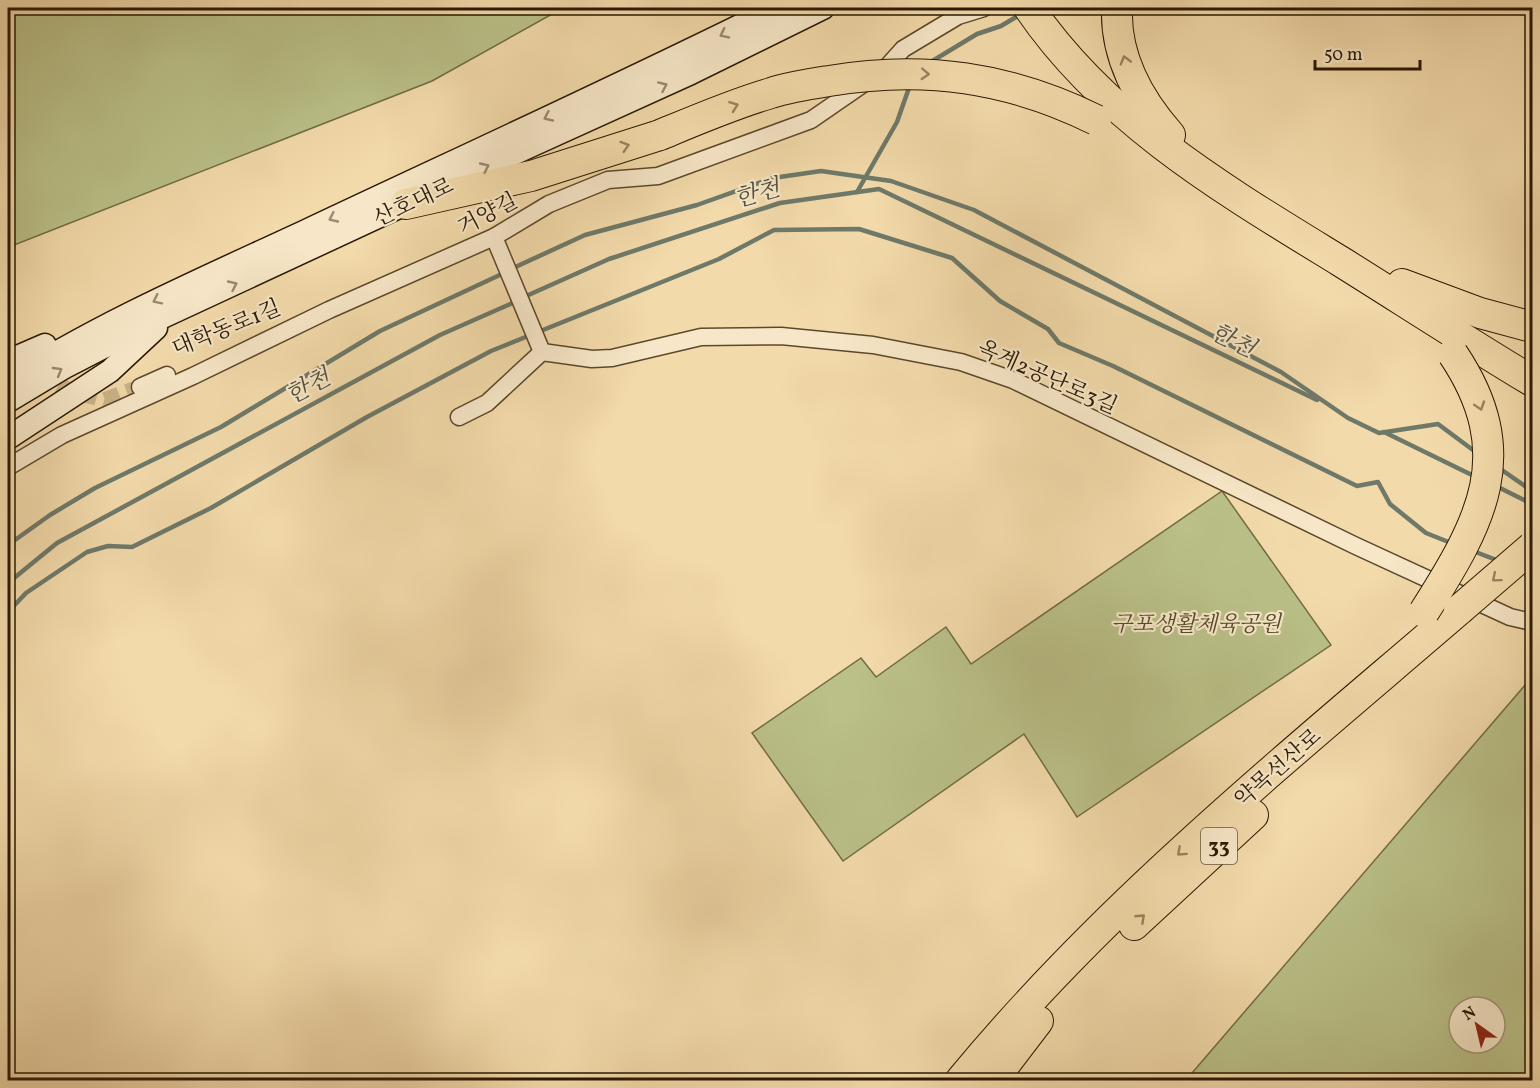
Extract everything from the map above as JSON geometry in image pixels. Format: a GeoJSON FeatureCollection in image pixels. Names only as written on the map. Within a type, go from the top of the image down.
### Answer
{"type":"FeatureCollection","features":[{"type":"Feature","properties":{"kind":"highway"},"geometry":{"type":"LineString","coordinates":[[1029,8],[1064,45],[1178,144],[1533,381]]}},
{"type":"Feature","properties":{"kind":"highway"},"geometry":{"type":"LineString","coordinates":[[1042,8],[1064,45],[1090,81],[1124,112],[1198,171]]}},
{"type":"Feature","properties":{"kind":"highway"},"geometry":{"type":"LineString","coordinates":[[1117,8],[1118,32],[1131,77],[1153,115],[1178,144]]}},
{"type":"Feature","properties":{"kind":"highway"},"geometry":{"type":"LineString","coordinates":[[406,204],[531,176],[660,135],[773,92],[855,77],[907,73],[946,75],[1008,86],[1049,99],[1096,120],[1198,171],[1533,367]]}},
{"type":"Feature","properties":{"kind":"highway"},"geometry":{"type":"LineString","coordinates":[[1397,289],[1533,327]]}},
{"type":"Feature","properties":{"kind":"highway"},"geometry":{"type":"LineString","coordinates":[[1272,771],[1362,685],[1395,650],[1424,612],[1476,522],[1487,477],[1488,440],[1480,404],[1470,381],[1453,354],[1397,289]]}},
{"type":"Feature","properties":{"kind":"highway","name":"약목선산로"},"geometry":{"type":"LineString","coordinates":[[984,1080],[1092,964],[1464,619],[1533,547]]}},
{"type":"Feature","properties":{"kind":"highway","name":"약목선산로"},"geometry":{"type":"LineString","coordinates":[[961,1080],[1080,949],[1175,857],[1272,771],[1464,619],[1533,574]]}},
{"type":"Feature","properties":{"kind":"highway"},"geometry":{"type":"LineString","coordinates":[[993,1080],[1038,1021]]}},
{"type":"Feature","properties":{"kind":"street","name":"산호대로"},"geometry":{"type":"LineString","coordinates":[[8,382],[66,347],[125,316],[777,8]]}},
{"type":"Feature","properties":{"kind":"street","name":"산호대로"},"geometry":{"type":"LineString","coordinates":[[8,401],[63,368],[172,313],[691,74],[823,8]]}},
{"type":"Feature","properties":{"kind":"street","name":"거양길"},"geometry":{"type":"LineString","coordinates":[[8,467],[62,435],[193,376],[329,310],[496,243],[549,204],[608,180],[658,176],[811,120],[885,69],[903,49],[958,16],[984,8]]}},
{"type":"Feature","properties":{"kind":"street"},"geometry":{"type":"LineString","coordinates":[[459,417],[487,403],[540,348],[496,243]]}},
{"type":"Feature","properties":{"kind":"street","name":"대학동로1길"},"geometry":{"type":"LineString","coordinates":[[140,387],[329,310]]}},
{"type":"Feature","properties":{"kind":"street"},"geometry":{"type":"LineString","coordinates":[[8,438],[110,371],[172,313]]}},
{"type":"Feature","properties":{"kind":"street"},"geometry":{"type":"LineString","coordinates":[[8,361],[63,337],[125,316]]}},
{"type":"Feature","properties":{"kind":"street","name":"옥계2공단로3길"},"geometry":{"type":"LineString","coordinates":[[540,348],[592,359],[612,358],[701,337],[781,336],[873,345],[961,362],[1013,380],[1356,546],[1510,617],[1533,622]]}},
{"type":"Feature","properties":{"kind":"green space"},"geometry":{"type":"Polygon","coordinates":[[[8,8],[563,8],[432,81],[8,247],[8,8]]]}},
{"type":"Feature","properties":{"kind":"green space","name":"구포생활체육공원"},"geometry":{"type":"Polygon","coordinates":[[[1222,491],[1331,645],[1077,817],[1024,734],[843,861],[752,733],[861,658],[876,677],[946,627],[971,664],[1222,491]]]}},
{"type":"Feature","properties":{"kind":"green space"},"geometry":{"type":"Polygon","coordinates":[[[1532,677],[1532,1080],[1186,1080],[1532,677]]]}},
{"type":"Feature","properties":{"kind":"waterway"},"geometry":{"type":"LineString","coordinates":[[929,63],[977,34],[1001,26],[1021,14]]}},
{"type":"Feature","properties":{"kind":"waterway"},"geometry":{"type":"LineString","coordinates":[[857,192],[897,122],[910,85]]}},
{"type":"Feature","properties":{"kind":"waterway"},"geometry":{"type":"LineString","coordinates":[[511,269],[585,235],[697,205],[773,178],[821,171],[891,181],[974,210],[1281,372],[1348,418],[1379,433],[1438,424],[1477,453]]}},
{"type":"Feature","properties":{"kind":"waterway","name":"한천"},"geometry":{"type":"LineString","coordinates":[[524,297],[609,259],[780,203],[879,189],[1317,400]]}},
{"type":"Feature","properties":{"kind":"waterway"},"geometry":{"type":"LineString","coordinates":[[8,612],[26,593],[87,552],[108,546],[132,547],[211,508],[367,417],[491,351],[719,259],[774,230],[859,229],[952,258],[1000,301],[1048,329],[1059,343],[1113,366],[1357,486],[1378,482],[1390,504],[1426,533],[1451,543]]}},
{"type":"Feature","properties":{"kind":"waterway"},"geometry":{"type":"LineString","coordinates":[[8,545],[50,515],[95,488],[221,427],[380,331],[504,273]]}},
{"type":"Feature","properties":{"kind":"waterway","name":"한천"},"geometry":{"type":"LineString","coordinates":[[8,583],[57,543],[440,335],[517,301]]}},
{"type":"Feature","properties":{"kind":"waterway","name":"한천"},"geometry":{"type":"LineString","coordinates":[[1384,432],[1476,477]]}},
{"type":"Feature","properties":{"kind":"waterway"},"geometry":{"type":"LineString","coordinates":[[1499,468],[1532,491]]}},
{"type":"Feature","properties":{"kind":"waterway","name":"한천"},"geometry":{"type":"LineString","coordinates":[[1494,485],[1532,504]]}},
{"type":"Feature","properties":{"kind":"waterway"},"geometry":{"type":"LineString","coordinates":[[1473,551],[1499,561]]}},
{"type":"Feature","properties":{"kind":"waterway"},"geometry":{"type":"LineString","coordinates":[[1521,569],[1532,573]]}},
{"type":"Feature","properties":{"kind":"tunnel"},"geometry":{"type":"LineString","coordinates":[[38,373],[66,389],[105,400],[140,387]]}}]}
